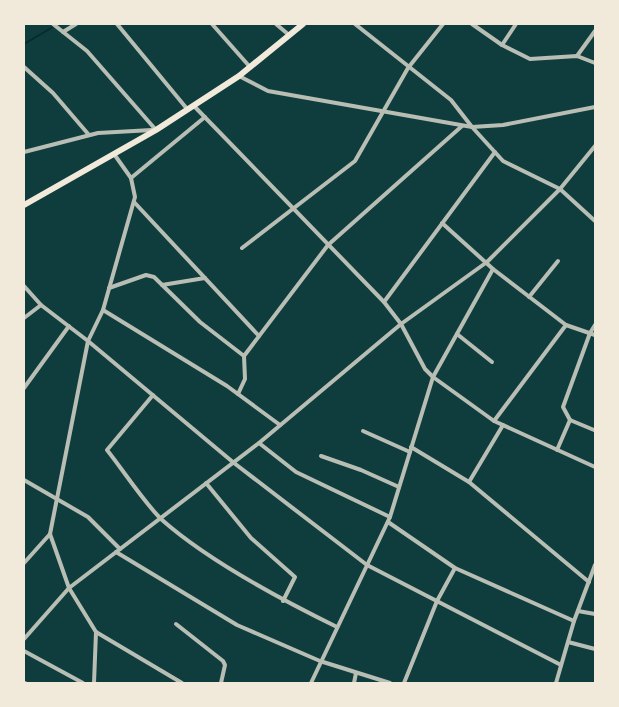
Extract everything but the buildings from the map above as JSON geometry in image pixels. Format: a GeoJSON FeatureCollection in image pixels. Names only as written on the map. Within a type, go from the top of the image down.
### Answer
{"type":"FeatureCollection","features":[{"type":"Feature","properties":{"kind":"highway"},"geometry":{"type":"LineString","coordinates":[[24,205],[188,110],[251,68],[303,24]]}},
{"type":"Feature","properties":{"kind":"street"},"geometry":{"type":"LineString","coordinates":[[52,24],[87,51],[156,130]]}},
{"type":"Feature","properties":{"kind":"street"},"geometry":{"type":"LineString","coordinates":[[63,32],[76,24]]}},
{"type":"Feature","properties":{"kind":"street"},"geometry":{"type":"LineString","coordinates":[[117,24],[188,110]]}},
{"type":"Feature","properties":{"kind":"street"},"geometry":{"type":"LineString","coordinates":[[212,24],[251,68]]}},
{"type":"Feature","properties":{"kind":"street"},"geometry":{"type":"LineString","coordinates":[[276,24],[290,35]]}},
{"type":"Feature","properties":{"kind":"street"},"geometry":{"type":"LineString","coordinates":[[355,24],[408,68],[451,100],[503,162],[560,189],[595,221]]}},
{"type":"Feature","properties":{"kind":"street"},"geometry":{"type":"LineString","coordinates":[[242,248],[355,161],[408,68],[443,24]]}},
{"type":"Feature","properties":{"kind":"street"},"geometry":{"type":"LineString","coordinates":[[472,24],[502,45],[530,59],[577,56],[595,63]]}},
{"type":"Feature","properties":{"kind":"street"},"geometry":{"type":"LineString","coordinates":[[502,45],[516,24]]}},
{"type":"Feature","properties":{"kind":"street"},"geometry":{"type":"LineString","coordinates":[[577,56],[595,32]]}},
{"type":"Feature","properties":{"kind":"street"},"geometry":{"type":"LineString","coordinates":[[24,67],[53,93],[89,135]]}},
{"type":"Feature","properties":{"kind":"street"},"geometry":{"type":"LineString","coordinates":[[239,76],[268,91],[383,113],[472,127],[503,125],[595,107]]}},
{"type":"Feature","properties":{"kind":"street"},"geometry":{"type":"LineString","coordinates":[[194,106],[384,302],[401,324],[425,369],[433,377],[494,421],[595,467]]}},
{"type":"Feature","properties":{"kind":"street"},"geometry":{"type":"LineString","coordinates":[[131,178],[205,117]]}},
{"type":"Feature","properties":{"kind":"street"},"geometry":{"type":"LineString","coordinates":[[238,394],[245,379],[244,356],[328,245],[462,126]]}},
{"type":"Feature","properties":{"kind":"street"},"geometry":{"type":"LineString","coordinates":[[24,151],[89,135],[156,130]]}},
{"type":"Feature","properties":{"kind":"street"},"geometry":{"type":"LineString","coordinates":[[24,639],[69,588],[259,443],[401,324],[487,262],[560,189],[595,146]]}},
{"type":"Feature","properties":{"kind":"street"},"geometry":{"type":"LineString","coordinates":[[384,302],[495,152]]}},
{"type":"Feature","properties":{"kind":"street"},"geometry":{"type":"LineString","coordinates":[[24,563],[50,534],[88,341],[103,310],[134,202],[135,197],[131,178],[114,154]]}},
{"type":"Feature","properties":{"kind":"street"},"geometry":{"type":"LineString","coordinates":[[134,202],[259,336]]}},
{"type":"Feature","properties":{"kind":"street"},"geometry":{"type":"LineString","coordinates":[[442,223],[493,269],[566,325],[595,335]]}},
{"type":"Feature","properties":{"kind":"street"},"geometry":{"type":"LineString","coordinates":[[529,297],[558,261]]}},
{"type":"Feature","properties":{"kind":"street"},"geometry":{"type":"LineString","coordinates":[[311,683],[389,520],[433,377],[493,269]]}},
{"type":"Feature","properties":{"kind":"street"},"geometry":{"type":"LineString","coordinates":[[110,288],[146,276],[154,277],[200,322],[244,356]]}},
{"type":"Feature","properties":{"kind":"street"},"geometry":{"type":"LineString","coordinates":[[162,285],[205,278]]}},
{"type":"Feature","properties":{"kind":"street"},"geometry":{"type":"LineString","coordinates":[[24,286],[40,304],[88,341],[234,462],[367,565],[562,665]]}},
{"type":"Feature","properties":{"kind":"street"},"geometry":{"type":"LineString","coordinates":[[24,318],[40,304]]}},
{"type":"Feature","properties":{"kind":"street"},"geometry":{"type":"LineString","coordinates":[[103,310],[238,394],[280,425]]}},
{"type":"Feature","properties":{"kind":"street"},"geometry":{"type":"LineString","coordinates":[[494,421],[566,325]]}},
{"type":"Feature","properties":{"kind":"street"},"geometry":{"type":"LineString","coordinates":[[594,430],[570,420],[563,407],[590,333],[595,325]]}},
{"type":"Feature","properties":{"kind":"street"},"geometry":{"type":"LineString","coordinates":[[24,388],[69,326]]}},
{"type":"Feature","properties":{"kind":"street"},"geometry":{"type":"LineString","coordinates":[[457,334],[492,362]]}},
{"type":"Feature","properties":{"kind":"street"},"geometry":{"type":"LineString","coordinates":[[153,395],[107,450],[161,518],[206,552],[283,601],[337,627]]}},
{"type":"Feature","properties":{"kind":"street"},"geometry":{"type":"LineString","coordinates":[[557,450],[570,420]]}},
{"type":"Feature","properties":{"kind":"street"},"geometry":{"type":"LineString","coordinates":[[469,482],[503,425]]}},
{"type":"Feature","properties":{"kind":"street"},"geometry":{"type":"LineString","coordinates":[[364,431],[411,450],[469,482],[589,582]]}},
{"type":"Feature","properties":{"kind":"street"},"geometry":{"type":"LineString","coordinates":[[259,443],[296,472],[389,520],[455,568],[574,621]]}},
{"type":"Feature","properties":{"kind":"street"},"geometry":{"type":"LineString","coordinates":[[321,456],[361,470],[399,487]]}},
{"type":"Feature","properties":{"kind":"street"},"geometry":{"type":"LineString","coordinates":[[24,480],[88,517],[118,551],[237,625],[320,661],[390,683]]}},
{"type":"Feature","properties":{"kind":"street"},"geometry":{"type":"LineString","coordinates":[[206,483],[251,538],[295,577],[283,601]]}},
{"type":"Feature","properties":{"kind":"street"},"geometry":{"type":"LineString","coordinates":[[50,534],[69,588],[96,632],[180,683]]}},
{"type":"Feature","properties":{"kind":"street"},"geometry":{"type":"LineString","coordinates":[[556,683],[574,621],[595,565]]}},
{"type":"Feature","properties":{"kind":"street"},"geometry":{"type":"LineString","coordinates":[[404,683],[437,601],[455,568]]}},
{"type":"Feature","properties":{"kind":"street"},"geometry":{"type":"LineString","coordinates":[[578,611],[595,614]]}},
{"type":"Feature","properties":{"kind":"street"},"geometry":{"type":"LineString","coordinates":[[176,624],[223,660],[225,665],[221,683]]}},
{"type":"Feature","properties":{"kind":"street"},"geometry":{"type":"LineString","coordinates":[[94,683],[96,632]]}},
{"type":"Feature","properties":{"kind":"street"},"geometry":{"type":"LineString","coordinates":[[568,642],[595,649]]}},
{"type":"Feature","properties":{"kind":"street"},"geometry":{"type":"LineString","coordinates":[[24,651],[83,683]]}},
{"type":"Feature","properties":{"kind":"street"},"geometry":{"type":"LineString","coordinates":[[354,683],[356,673]]}},
{"type":"Feature","properties":{"kind":"waterway"},"geometry":{"type":"LineString","coordinates":[[24,44],[58,24]]}}]}
